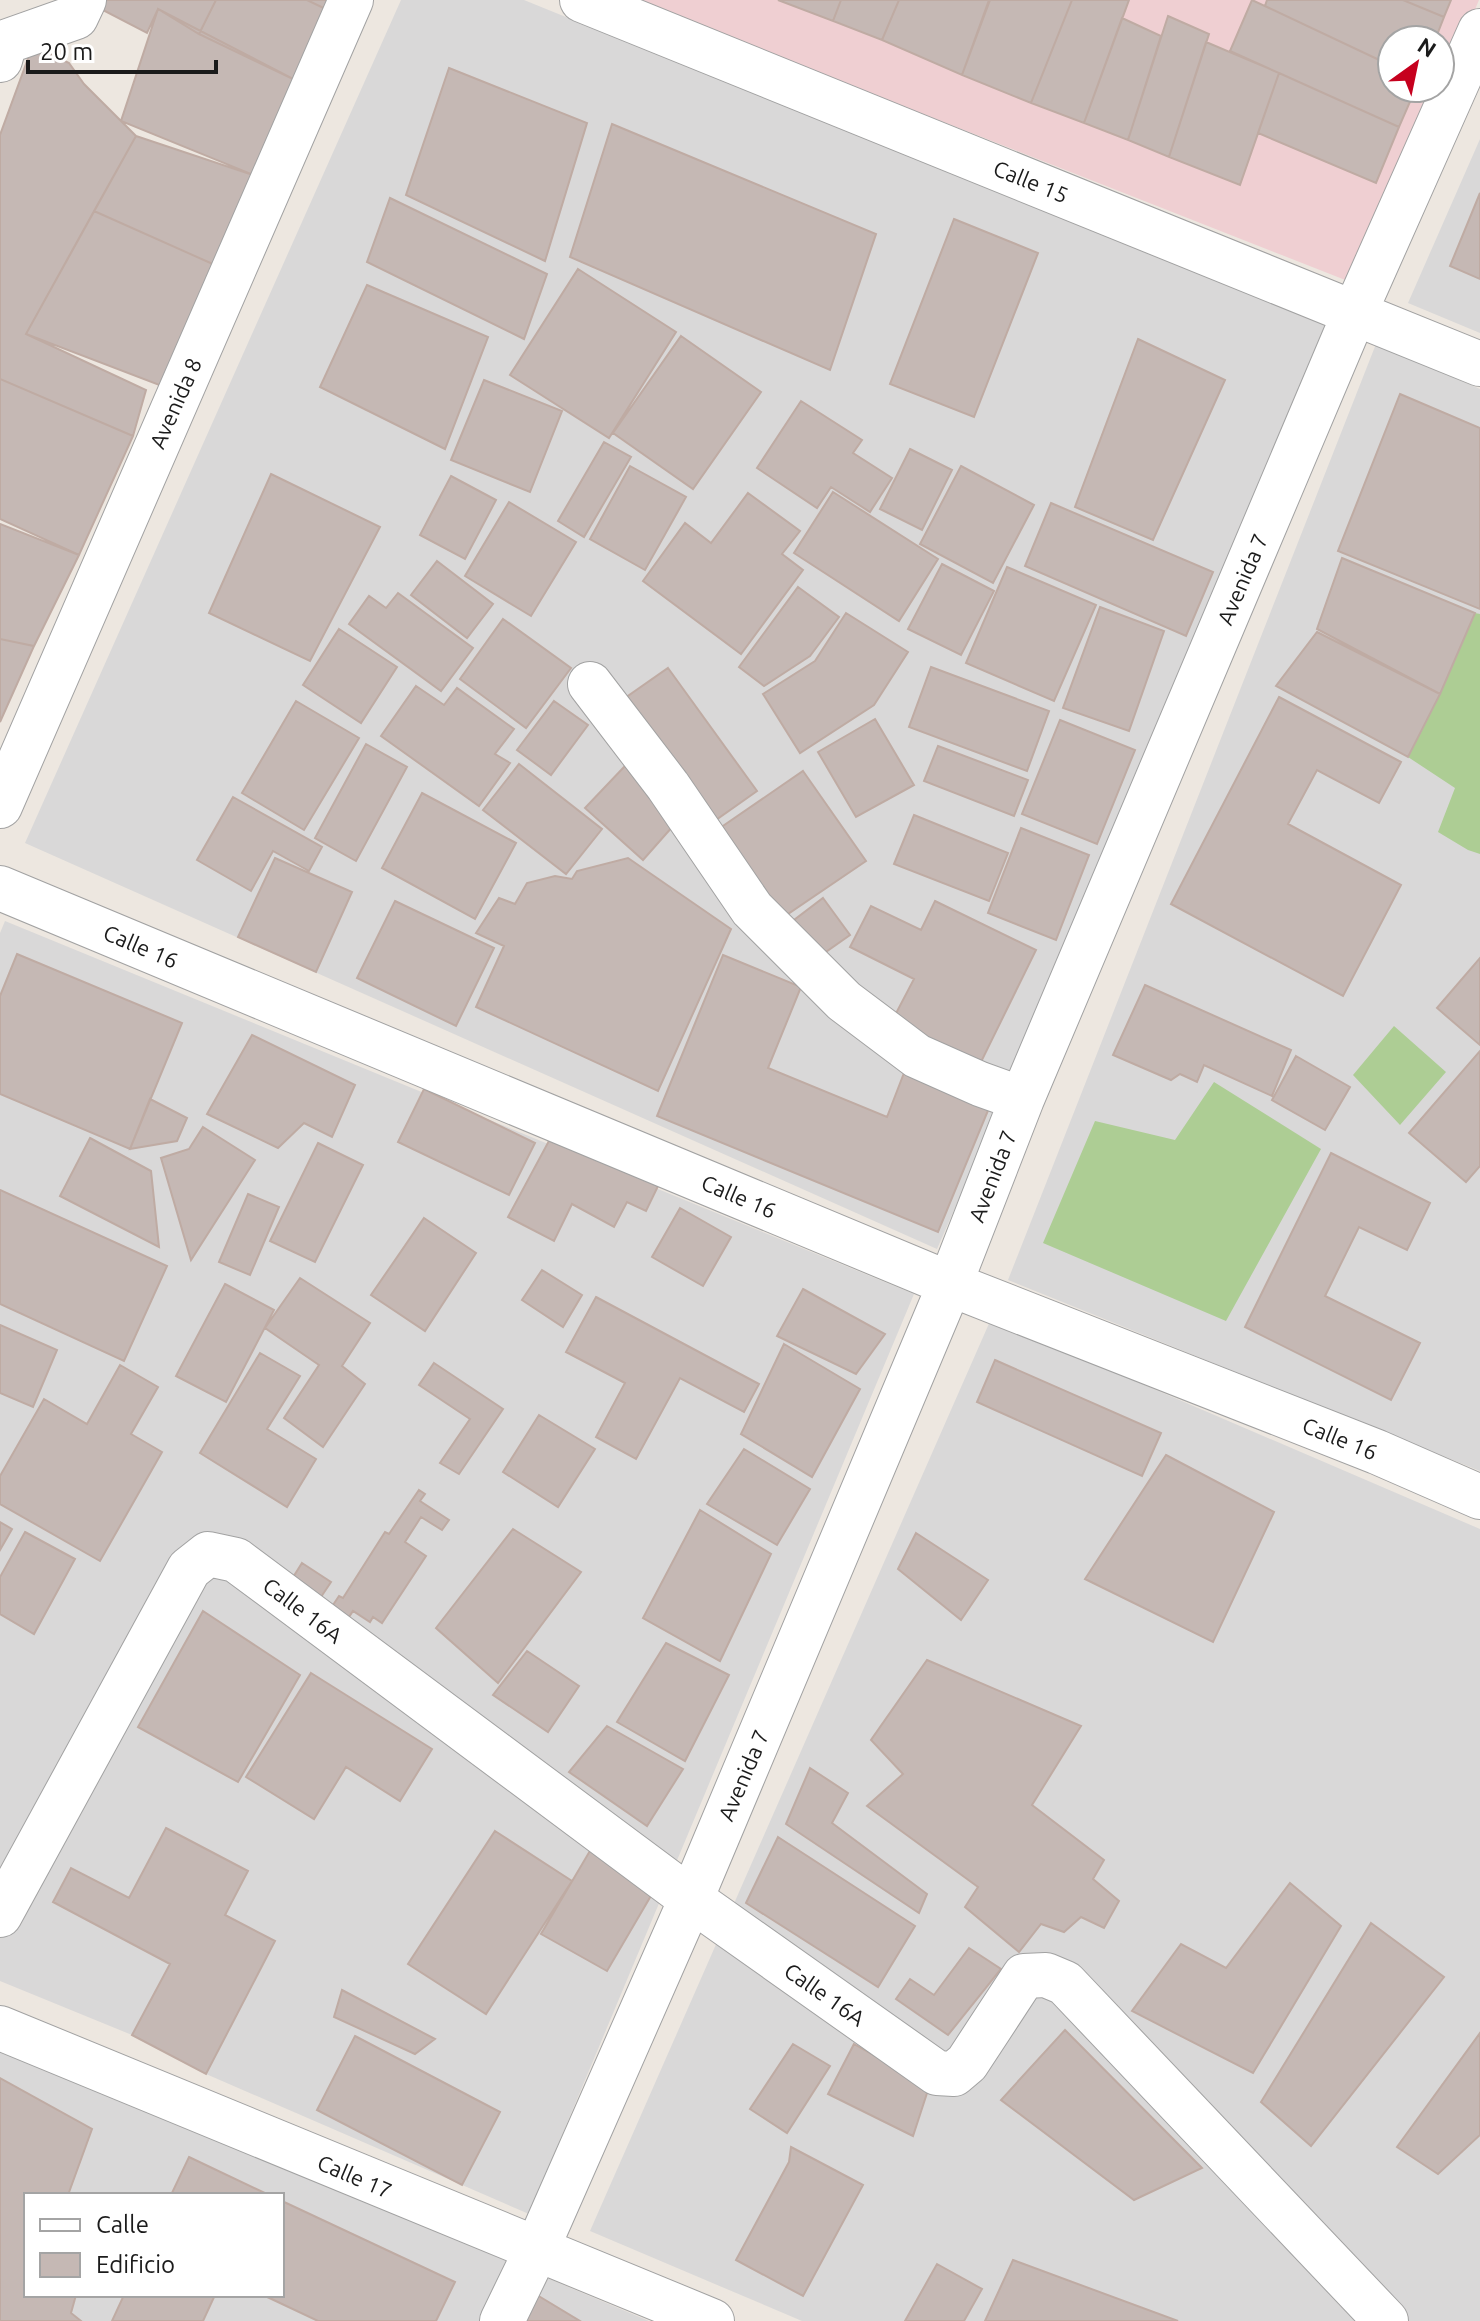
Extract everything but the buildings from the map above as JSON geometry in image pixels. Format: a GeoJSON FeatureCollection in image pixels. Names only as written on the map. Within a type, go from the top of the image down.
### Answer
{"type":"FeatureCollection","features":[{"type":"Feature","properties":{"kind":"street"},"geometry":{"type":"LineString","coordinates":[[0,60],[5,42],[76,17],[84,0]]}},
{"type":"Feature","properties":{"kind":"street","name":"Avenida 8"},"geometry":{"type":"LineString","coordinates":[[0,806],[351,0]]}},
{"type":"Feature","properties":{"kind":"street","name":"Calle 15"},"geometry":{"type":"LineString","coordinates":[[582,0],[1480,364]]}},
{"type":"Feature","properties":{"kind":"street","name":"Avenida 7"},"geometry":{"type":"LineString","coordinates":[[502,2321],[536,2251],[691,1899],[950,1284],[1022,1099],[1355,312],[1480,31]]}},
{"type":"Feature","properties":{"kind":"street"},"geometry":{"type":"LineString","coordinates":[[590,684],[668,786],[752,909],[844,1001],[917,1056],[1022,1099]]}},
{"type":"Feature","properties":{"kind":"street","name":"Calle 16"},"geometry":{"type":"LineString","coordinates":[[0,888],[950,1284],[1362,1446],[1480,1497]]}},
{"type":"Feature","properties":{"kind":"street","name":"Calle 16A"},"geometry":{"type":"LineString","coordinates":[[0,1915],[189,1569],[208,1554],[236,1560],[691,1899],[937,2073],[954,2074],[967,2063],[1024,1976],[1046,1975],[1065,1983],[1386,2321]]}},
{"type":"Feature","properties":{"kind":"street","name":"Calle 17"},"geometry":{"type":"LineString","coordinates":[[0,2028],[712,2321]]}},
{"type":"Feature","properties":{"kind":"shaded area"},"geometry":{"type":"Polygon","coordinates":[[[401,0],[524,0],[1339,331],[937,1249],[25,843],[401,0]]]}},
{"type":"Feature","properties":{"kind":"shaded area"},"geometry":{"type":"Polygon","coordinates":[[[633,0],[1479,0],[1456,54],[1456,24],[1376,24],[1376,104],[1435,104],[1358,285],[633,0]]]}},
{"type":"Feature","properties":{"kind":"shaded area"},"geometry":{"type":"Polygon","coordinates":[[[1480,139],[1480,333],[1408,303],[1480,139]]]}},
{"type":"Feature","properties":{"kind":"shaded area"},"geometry":{"type":"Polygon","coordinates":[[[1376,344],[1480,389],[1480,1471],[1008,1280],[1376,344]]]}},
{"type":"Feature","properties":{"kind":"shaded area"},"geometry":{"type":"Polygon","coordinates":[[[5,921],[914,1294],[529,2214],[206,2074],[132,2035],[0,1981],[0,933],[5,921]]]}},
{"type":"Feature","properties":{"kind":"shaded area"},"geometry":{"type":"Polygon","coordinates":[[[991,1319],[1480,1529],[1480,2321],[802,2321],[590,2231],[991,1319]]]}},
{"type":"Feature","properties":{"kind":"shaded area"},"geometry":{"type":"Polygon","coordinates":[[[0,2047],[649,2321],[0,2321],[0,2047]]]}},
{"type":"Feature","properties":{"kind":"green space"},"geometry":{"type":"Polygon","coordinates":[[[1475,613],[1480,614],[1480,854],[1438,832],[1455,788],[1408,757],[1440,694],[1475,613]]]}},
{"type":"Feature","properties":{"kind":"green space"},"geometry":{"type":"Polygon","coordinates":[[[1394,1026],[1446,1072],[1400,1125],[1353,1075],[1394,1026]]]}},
{"type":"Feature","properties":{"kind":"green space"},"geometry":{"type":"Polygon","coordinates":[[[1214,1082],[1321,1149],[1226,1321],[1043,1243],[1095,1121],[1175,1140],[1214,1082]]]}}]}
